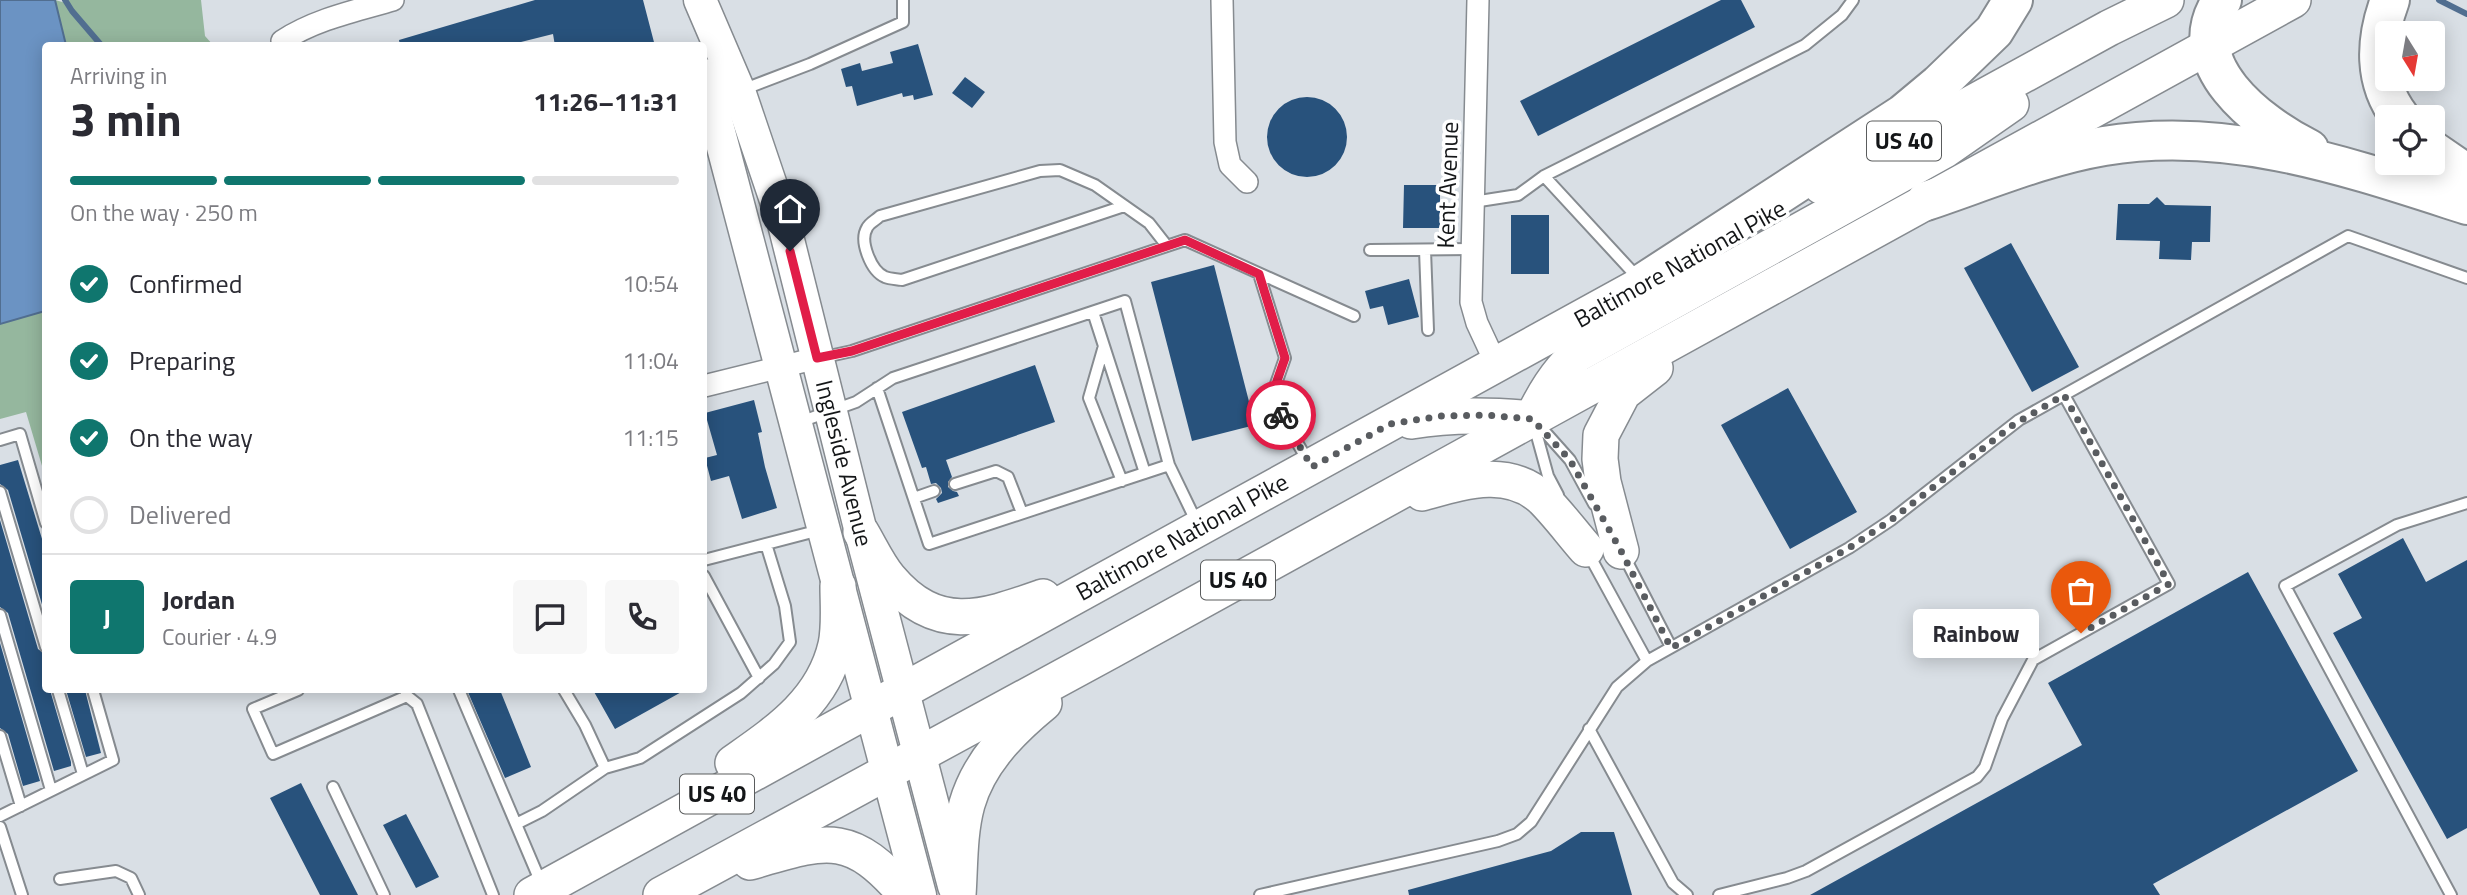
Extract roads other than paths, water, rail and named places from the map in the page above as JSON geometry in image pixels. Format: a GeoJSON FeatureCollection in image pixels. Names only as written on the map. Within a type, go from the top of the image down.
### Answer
{"type":"FeatureCollection","features":[{"type":"Feature","properties":{"kind":"highway"},"geometry":{"type":"LineString","coordinates":[[1643,283],[1903,114],[1994,31],[2013,0]]}},
{"type":"Feature","properties":{"kind":"highway"},"geometry":{"type":"LineString","coordinates":[[2222,0],[2212,20],[2209,46],[2217,71],[2241,101],[2267,124],[2295,142],[2342,165]]}},
{"type":"Feature","properties":{"kind":"highway"},"geometry":{"type":"LineString","coordinates":[[2389,0],[2378,47],[2380,78],[2392,105]]}},
{"type":"Feature","properties":{"kind":"highway"},"geometry":{"type":"LineString","coordinates":[[1926,201],[2067,154],[2135,142],[2196,139],[2228,142],[2342,165],[2467,205]]}},
{"type":"Feature","properties":{"kind":"highway"},"geometry":{"type":"LineString","coordinates":[[2445,159],[2467,174]]}},
{"type":"Feature","properties":{"kind":"main road"},"geometry":{"type":"LineString","coordinates":[[684,0],[695,42]]}},
{"type":"Feature","properties":{"kind":"main road","name":"Ingleside Avenue"},"geometry":{"type":"LineString","coordinates":[[700,0],[739,91],[783,224],[902,693],[957,895]]}},
{"type":"Feature","properties":{"kind":"main road","name":"Baltimore National Pike"},"geometry":{"type":"LineString","coordinates":[[538,892],[1497,366],[1643,283],[2109,28],[2166,0]]}},
{"type":"Feature","properties":{"kind":"main road","name":"US 40"},"geometry":{"type":"LineString","coordinates":[[675,887],[919,756],[2293,0]]}},
{"type":"Feature","properties":{"kind":"main road"},"geometry":{"type":"LineString","coordinates":[[1390,424],[1441,416],[1485,415],[1532,419],[1559,371],[1576,355],[1945,150],[2034,89],[2109,28]]}},
{"type":"Feature","properties":{"kind":"main road","name":"Ingleside Avenue"},"geometry":{"type":"LineString","coordinates":[[707,87],[920,895]]}},
{"type":"Feature","properties":{"kind":"main road"},"geometry":{"type":"LineString","coordinates":[[1621,551],[1603,482],[1601,435],[1623,393],[1726,312]]}},
{"type":"Feature","properties":{"kind":"main road"},"geometry":{"type":"LineString","coordinates":[[1365,509],[1458,483],[1504,479],[1525,486],[1542,498],[1586,549]]}},
{"type":"Feature","properties":{"kind":"main road"},"geometry":{"type":"LineString","coordinates":[[861,532],[887,576],[904,595],[941,615],[959,618],[977,618],[1001,612],[1135,565]]}},
{"type":"Feature","properties":{"kind":"main road"},"geometry":{"type":"LineString","coordinates":[[603,856],[782,729],[803,709],[819,687],[836,642],[838,586]]}},
{"type":"Feature","properties":{"kind":"main road"},"geometry":{"type":"LineString","coordinates":[[957,895],[967,804],[983,769],[1019,724],[1110,651]]}},
{"type":"Feature","properties":{"kind":"main road"},"geometry":{"type":"LineString","coordinates":[[675,887],[806,846],[830,845],[849,847],[868,858],[886,871],[906,895]]}},
{"type":"Feature","properties":{"kind":"street"},"geometry":{"type":"LineString","coordinates":[[282,41],[302,28],[393,0]]}},
{"type":"Feature","properties":{"kind":"street"},"geometry":{"type":"LineString","coordinates":[[1222,0],[1226,142],[1230,165],[1247,182]]}},
{"type":"Feature","properties":{"kind":"street","name":"Kent Avenue"},"geometry":{"type":"LineString","coordinates":[[1479,0],[1471,302],[1477,323],[1497,366]]}},
{"type":"Feature","properties":{"kind":"street"},"geometry":{"type":"LineString","coordinates":[[707,385],[817,358]]}},
{"type":"Feature","properties":{"kind":"lane"},"geometry":{"type":"LineString","coordinates":[[739,91],[810,64],[903,22],[903,0]]}},
{"type":"Feature","properties":{"kind":"lane"},"geometry":{"type":"LineString","coordinates":[[1473,202],[1518,195],[1544,176],[1805,45],[1842,15],[1853,0]]}},
{"type":"Feature","properties":{"kind":"lane"},"geometry":{"type":"LineString","coordinates":[[1124,206],[902,280],[886,278],[878,272],[870,260],[864,240],[867,227],[880,216],[1040,171],[1060,170],[1095,184],[1149,223],[1167,246]]}},
{"type":"Feature","properties":{"kind":"lane"},"geometry":{"type":"LineString","coordinates":[[1544,176],[1643,283]]}},
{"type":"Feature","properties":{"kind":"lane"},"geometry":{"type":"LineString","coordinates":[[1259,895],[1498,841],[1517,834],[1531,822],[1617,687],[1647,661],[1849,548],[1891,520],[2013,425],[2348,236],[2467,278]]}},
{"type":"Feature","properties":{"kind":"lane"},"geometry":{"type":"LineString","coordinates":[[817,358],[852,351],[1185,240],[1354,316]]}},
{"type":"Feature","properties":{"kind":"lane"},"geometry":{"type":"LineString","coordinates":[[1370,250],[1472,249]]}},
{"type":"Feature","properties":{"kind":"lane"},"geometry":{"type":"LineString","coordinates":[[1425,250],[1428,330]]}},
{"type":"Feature","properties":{"kind":"lane"},"geometry":{"type":"LineString","coordinates":[[1259,274],[1285,358],[1271,398],[1312,467]]}},
{"type":"Feature","properties":{"kind":"lane"},"geometry":{"type":"LineString","coordinates":[[794,424],[856,402],[893,378],[1125,301],[1169,465],[1200,529]]}},
{"type":"Feature","properties":{"kind":"lane"},"geometry":{"type":"LineString","coordinates":[[1093,312],[1145,473]]}},
{"type":"Feature","properties":{"kind":"lane"},"geometry":{"type":"LineString","coordinates":[[1104,345],[1089,398],[1122,481]]}},
{"type":"Feature","properties":{"kind":"lane"},"geometry":{"type":"LineString","coordinates":[[877,388],[929,544],[1169,465]]}},
{"type":"Feature","properties":{"kind":"lane"},"geometry":{"type":"LineString","coordinates":[[1719,895],[1806,871],[1977,777],[1985,767],[2002,719],[2034,660],[2169,584],[2064,395]]}},
{"type":"Feature","properties":{"kind":"lane"},"geometry":{"type":"LineString","coordinates":[[1532,419],[1548,476],[1647,661]]}},
{"type":"Feature","properties":{"kind":"lane"},"geometry":{"type":"LineString","coordinates":[[1532,419],[1570,460],[1671,648]]}},
{"type":"Feature","properties":{"kind":"lane"},"geometry":{"type":"LineString","coordinates":[[0,440],[20,434],[42,509]]}},
{"type":"Feature","properties":{"kind":"lane"},"geometry":{"type":"LineString","coordinates":[[954,484],[996,471],[1009,477],[1022,513]]}},
{"type":"Feature","properties":{"kind":"lane"},"geometry":{"type":"LineString","coordinates":[[914,498],[934,491]]}},
{"type":"Feature","properties":{"kind":"lane"},"geometry":{"type":"LineString","coordinates":[[0,492],[42,634]]}},
{"type":"Feature","properties":{"kind":"lane"},"geometry":{"type":"LineString","coordinates":[[2451,895],[2286,586],[2397,525],[2467,503]]}},
{"type":"Feature","properties":{"kind":"lane"},"geometry":{"type":"LineString","coordinates":[[707,560],[823,530]]}},
{"type":"Feature","properties":{"kind":"lane"},"geometry":{"type":"LineString","coordinates":[[516,824],[542,811],[605,768],[640,758],[741,693],[774,664],[790,642],[785,606],[766,544]]}},
{"type":"Feature","properties":{"kind":"lane"},"geometry":{"type":"LineString","coordinates":[[707,582],[759,678]]}},
{"type":"Feature","properties":{"kind":"lane"},"geometry":{"type":"LineString","coordinates":[[0,615],[51,790]]}},
{"type":"Feature","properties":{"kind":"lane"},"geometry":{"type":"LineString","coordinates":[[59,693],[83,774]]}},
{"type":"Feature","properties":{"kind":"lane"},"geometry":{"type":"LineString","coordinates":[[0,816],[113,760],[94,693]]}},
{"type":"Feature","properties":{"kind":"lane"},"geometry":{"type":"LineString","coordinates":[[291,693],[253,709],[273,754],[406,693],[417,704],[493,895]]}},
{"type":"Feature","properties":{"kind":"lane"},"geometry":{"type":"LineString","coordinates":[[460,693],[516,824],[538,892]]}},
{"type":"Feature","properties":{"kind":"lane"},"geometry":{"type":"LineString","coordinates":[[566,693],[585,725],[605,768]]}},
{"type":"Feature","properties":{"kind":"lane"},"geometry":{"type":"LineString","coordinates":[[1589,729],[1674,883],[1687,895]]}},
{"type":"Feature","properties":{"kind":"lane"},"geometry":{"type":"LineString","coordinates":[[0,736],[20,806]]}},
{"type":"Feature","properties":{"kind":"lane"},"geometry":{"type":"LineString","coordinates":[[333,788],[384,895]]}},
{"type":"Feature","properties":{"kind":"lane"},"geometry":{"type":"LineString","coordinates":[[0,827],[22,895]]}},
{"type":"Feature","properties":{"kind":"lane"},"geometry":{"type":"LineString","coordinates":[[60,879],[116,871],[131,877],[139,895]]}},
{"type":"Feature","properties":{"kind":"water"},"geometry":{"type":"Polygon","coordinates":[[[0,0],[55,0],[65,42],[42,42],[42,312],[0,324],[0,0]]]}},
{"type":"Feature","properties":{"kind":"waterway"},"geometry":{"type":"LineString","coordinates":[[65,0],[99,42]]}},
{"type":"Feature","properties":{"kind":"waterway"},"geometry":{"type":"LineString","coordinates":[[2439,0],[2467,14]]}},
{"type":"Feature","properties":{"kind":"place","name":"Rainbow"},"geometry":{"type":"Point","coordinates":[2081,633]}}]}
